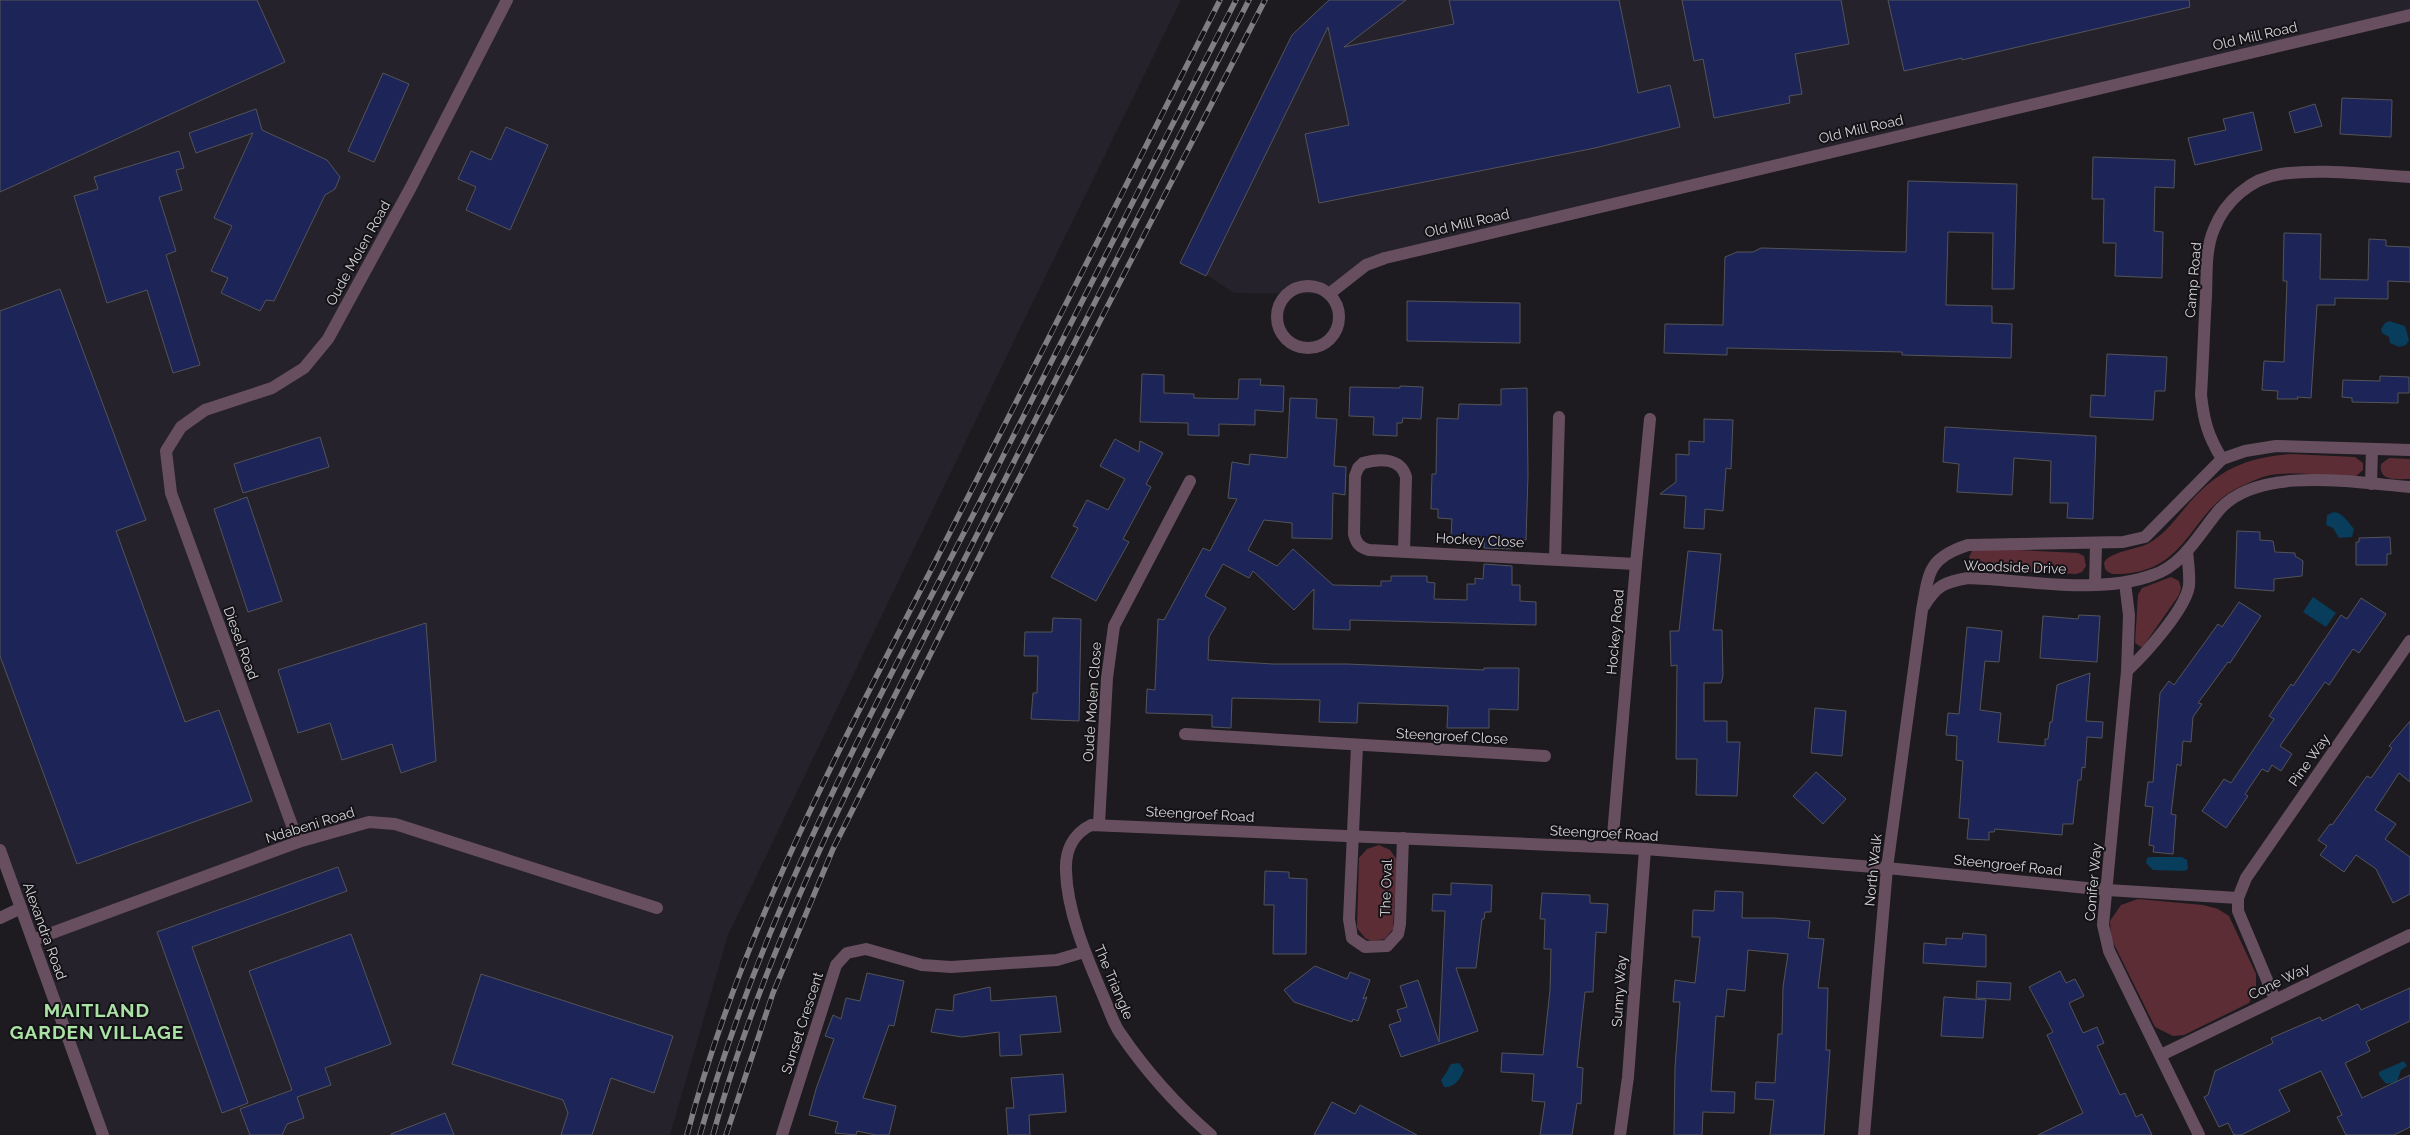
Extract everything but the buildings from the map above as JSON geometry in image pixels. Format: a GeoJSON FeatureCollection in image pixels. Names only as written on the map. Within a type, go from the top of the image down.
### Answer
{"type":"FeatureCollection","features":[{"type":"Feature","properties":{"kind":"street","name":"Oude Molen Road"},"geometry":{"type":"LineString","coordinates":[[166,451],[181,427],[189,421],[205,410],[272,388],[304,368],[328,339],[411,187],[507,0]]}},
{"type":"Feature","properties":{"kind":"street","name":"Old Mill Road"},"geometry":{"type":"LineString","coordinates":[[1329,294],[1366,265],[1384,258],[2410,15]]}},
{"type":"Feature","properties":{"kind":"street","name":"Camp Road"},"geometry":{"type":"LineString","coordinates":[[2222,459],[2209,437],[2204,417],[2202,395],[2208,256],[2214,228],[2224,211],[2236,195],[2253,182],[2280,174],[2316,173],[2410,177]]}},
{"type":"Feature","properties":{"kind":"street"},"geometry":{"type":"LineString","coordinates":[[1308,286],[1319,288],[1329,294],[1337,308],[1339,324],[1335,334],[1318,348],[1296,347],[1286,341],[1276,322],[1276,311],[1288,293],[1308,286]]}},
{"type":"Feature","properties":{"kind":"street"},"geometry":{"type":"LineString","coordinates":[[1555,559],[1559,417]]}},
{"type":"Feature","properties":{"kind":"street","name":"Hockey Road"},"geometry":{"type":"LineString","coordinates":[[1612,847],[1650,419]]}},
{"type":"Feature","properties":{"kind":"street","name":"Woodside Drive"},"geometry":{"type":"LineString","coordinates":[[1922,610],[1928,580],[1934,565],[1946,552],[1968,545],[1989,543],[2123,542],[2145,537],[2222,459],[2276,446],[2410,450]]}},
{"type":"Feature","properties":{"kind":"street"},"geometry":{"type":"LineString","coordinates":[[2371,484],[2372,449]]}},
{"type":"Feature","properties":{"kind":"street","name":"Diesel Road"},"geometry":{"type":"LineString","coordinates":[[166,451],[171,493],[298,842]]}},
{"type":"Feature","properties":{"kind":"street","name":"Hockey Close"},"geometry":{"type":"LineString","coordinates":[[1404,551],[1406,477],[1404,470],[1399,464],[1391,461],[1363,463],[1358,468],[1355,476],[1354,534],[1356,542],[1361,548],[1369,550],[1636,564]]}},
{"type":"Feature","properties":{"kind":"street","name":"Oude Molen Close"},"geometry":{"type":"LineString","coordinates":[[1099,824],[1107,678],[1114,626],[1190,481]]}},
{"type":"Feature","properties":{"kind":"street","name":"Woodside Drive"},"geometry":{"type":"LineString","coordinates":[[1922,610],[1939,586],[1951,581],[1986,579],[2095,585],[2125,583],[2155,575],[2187,551],[2222,507],[2241,494],[2263,485],[2311,481],[2410,487]]}},
{"type":"Feature","properties":{"kind":"street"},"geometry":{"type":"LineString","coordinates":[[2095,585],[2096,543]]}},
{"type":"Feature","properties":{"kind":"street"},"geometry":{"type":"LineString","coordinates":[[2127,671],[2154,644],[2188,589],[2190,573],[2187,551]]}},
{"type":"Feature","properties":{"kind":"street","name":"Conifer Way"},"geometry":{"type":"LineString","coordinates":[[2125,583],[2129,615],[2127,671],[2103,925],[2109,951],[2162,1055],[2199,1135]]}},
{"type":"Feature","properties":{"kind":"street","name":"North Walk"},"geometry":{"type":"LineString","coordinates":[[1864,1135],[1887,868],[1922,610]]}},
{"type":"Feature","properties":{"kind":"street","name":"Pine Way"},"geometry":{"type":"LineString","coordinates":[[2238,898],[2246,878],[2410,641]]}},
{"type":"Feature","properties":{"kind":"street","name":"Steengroef Close"},"geometry":{"type":"LineString","coordinates":[[1186,734],[1356,746],[1545,756]]}},
{"type":"Feature","properties":{"kind":"street"},"geometry":{"type":"LineString","coordinates":[[1352,836],[1356,746]]}},
{"type":"Feature","properties":{"kind":"street","name":"Ndabeni Road"},"geometry":{"type":"LineString","coordinates":[[33,940],[298,842],[369,822],[395,824],[657,908]]}},
{"type":"Feature","properties":{"kind":"street","name":"Steengroef Road"},"geometry":{"type":"LineString","coordinates":[[1099,824],[1612,847],[1887,868],[2107,890]]}},
{"type":"Feature","properties":{"kind":"street","name":"The Triangle"},"geometry":{"type":"LineString","coordinates":[[1099,824],[1079,831],[1072,840],[1066,871],[1071,905],[1084,952],[1119,1031],[1154,1079],[1186,1114],[1211,1135]]}},
{"type":"Feature","properties":{"kind":"street","name":"The Oval"},"geometry":{"type":"LineString","coordinates":[[1352,836],[1349,930],[1358,943],[1377,947],[1386,946],[1398,934],[1403,838]]}},
{"type":"Feature","properties":{"kind":"street","name":"Alexandra Road"},"geometry":{"type":"LineString","coordinates":[[0,850],[103,1135]]}},
{"type":"Feature","properties":{"kind":"street","name":"Sunny Way"},"geometry":{"type":"LineString","coordinates":[[1620,1135],[1628,1076],[1645,850]]}},
{"type":"Feature","properties":{"kind":"street"},"geometry":{"type":"LineString","coordinates":[[2107,890],[2238,898],[2238,911],[2275,999]]}},
{"type":"Feature","properties":{"kind":"street"},"geometry":{"type":"LineString","coordinates":[[0,918],[21,908]]}},
{"type":"Feature","properties":{"kind":"street","name":"Cone Way"},"geometry":{"type":"LineString","coordinates":[[2162,1055],[2275,999],[2410,936]]}},
{"type":"Feature","properties":{"kind":"street","name":"Sunset Crescent"},"geometry":{"type":"LineString","coordinates":[[782,1135],[836,965],[847,953],[866,949],[922,965],[951,967],[1056,960],[1084,952]]}},
{"type":"Feature","properties":{"kind":"shaded area"},"geometry":{"type":"Polygon","coordinates":[[[0,0],[1181,0],[1028,312],[728,935],[670,1135],[103,1135],[0,850],[0,0]]]}},
{"type":"Feature","properties":{"kind":"shaded area"},"geometry":{"type":"Polygon","coordinates":[[[1329,0],[2410,0],[2410,15],[1385,258],[1329,294],[1234,293],[1182,258],[1298,28],[1329,0]]]}},
{"type":"Feature","properties":{"kind":"shaded area"},"geometry":{"type":"Polygon","coordinates":[[[2290,454],[2355,457],[2363,463],[2363,470],[2355,477],[2291,473],[2259,478],[2225,496],[2211,508],[2177,550],[2163,562],[2145,570],[2122,574],[2111,573],[2105,569],[2104,563],[2112,556],[2145,545],[2157,538],[2211,481],[2234,467],[2247,462],[2260,458],[2290,454]]]}},
{"type":"Feature","properties":{"kind":"shaded area"},"geometry":{"type":"Polygon","coordinates":[[[2389,458],[2410,459],[2410,479],[2395,479],[2386,477],[2383,474],[2381,464],[2389,458]]]}},
{"type":"Feature","properties":{"kind":"shaded area"},"geometry":{"type":"Polygon","coordinates":[[[1979,548],[2078,553],[2084,556],[2086,566],[2082,572],[2076,574],[1976,569],[1970,564],[1969,557],[1972,551],[1979,548]]]}},
{"type":"Feature","properties":{"kind":"shaded area"},"geometry":{"type":"Polygon","coordinates":[[[2171,577],[2179,581],[2181,588],[2179,595],[2141,647],[2135,643],[2138,595],[2142,588],[2171,577]]]}},
{"type":"Feature","properties":{"kind":"shaded area"},"geometry":{"type":"Polygon","coordinates":[[[1379,845],[1390,850],[1397,860],[1393,929],[1385,939],[1371,941],[1365,938],[1357,928],[1359,858],[1367,849],[1379,845]]]}},
{"type":"Feature","properties":{"kind":"shaded area"},"geometry":{"type":"Polygon","coordinates":[[[2138,899],[2203,905],[2218,909],[2229,916],[2256,974],[2256,989],[2249,1003],[2184,1035],[2173,1036],[2155,1027],[2111,938],[2110,921],[2121,905],[2138,899]]]}},
{"type":"Feature","properties":{"kind":"water"},"geometry":{"type":"Polygon","coordinates":[[[2389,321],[2405,326],[2409,340],[2406,345],[2399,347],[2390,343],[2389,337],[2382,333],[2381,329],[2389,321]]]}},
{"type":"Feature","properties":{"kind":"water"},"geometry":{"type":"Polygon","coordinates":[[[2334,512],[2343,516],[2354,529],[2352,537],[2339,538],[2333,528],[2326,525],[2327,515],[2334,512]]]}},
{"type":"Feature","properties":{"kind":"water"},"geometry":{"type":"Polygon","coordinates":[[[2313,597],[2336,613],[2326,627],[2303,612],[2313,597]]]}},
{"type":"Feature","properties":{"kind":"water"},"geometry":{"type":"Polygon","coordinates":[[[2182,857],[2187,860],[2188,869],[2184,871],[2153,870],[2146,863],[2147,858],[2182,857]]]}},
{"type":"Feature","properties":{"kind":"water"},"geometry":{"type":"Polygon","coordinates":[[[2404,1061],[2407,1066],[2401,1070],[2397,1082],[2386,1084],[2379,1075],[2379,1072],[2404,1061]]]}},
{"type":"Feature","properties":{"kind":"water"},"geometry":{"type":"Polygon","coordinates":[[[1459,1063],[1464,1070],[1461,1077],[1451,1086],[1444,1087],[1441,1080],[1451,1064],[1459,1063]]]}},
{"type":"Feature","properties":{"kind":"railway"},"geometry":{"type":"LineString","coordinates":[[687,1135],[709,1061],[734,988],[794,845],[827,775],[1220,0]]}},
{"type":"Feature","properties":{"kind":"railway"},"geometry":{"type":"LineString","coordinates":[[700,1135],[725,1055],[753,976],[819,822],[892,672],[1236,0]]}},
{"type":"Feature","properties":{"kind":"railway"},"geometry":{"type":"LineString","coordinates":[[713,1135],[735,1062],[761,989],[789,918],[820,848],[887,711],[1249,0]]}},
{"type":"Feature","properties":{"kind":"railway"},"geometry":{"type":"LineString","coordinates":[[726,1135],[773,993],[833,849],[995,525],[1265,0]]}},
{"type":"Feature","properties":{"kind":"district","name":"MAITLAND GARDEN VILLAGE"},"geometry":{"type":"Point","coordinates":[97,1021]}}]}
